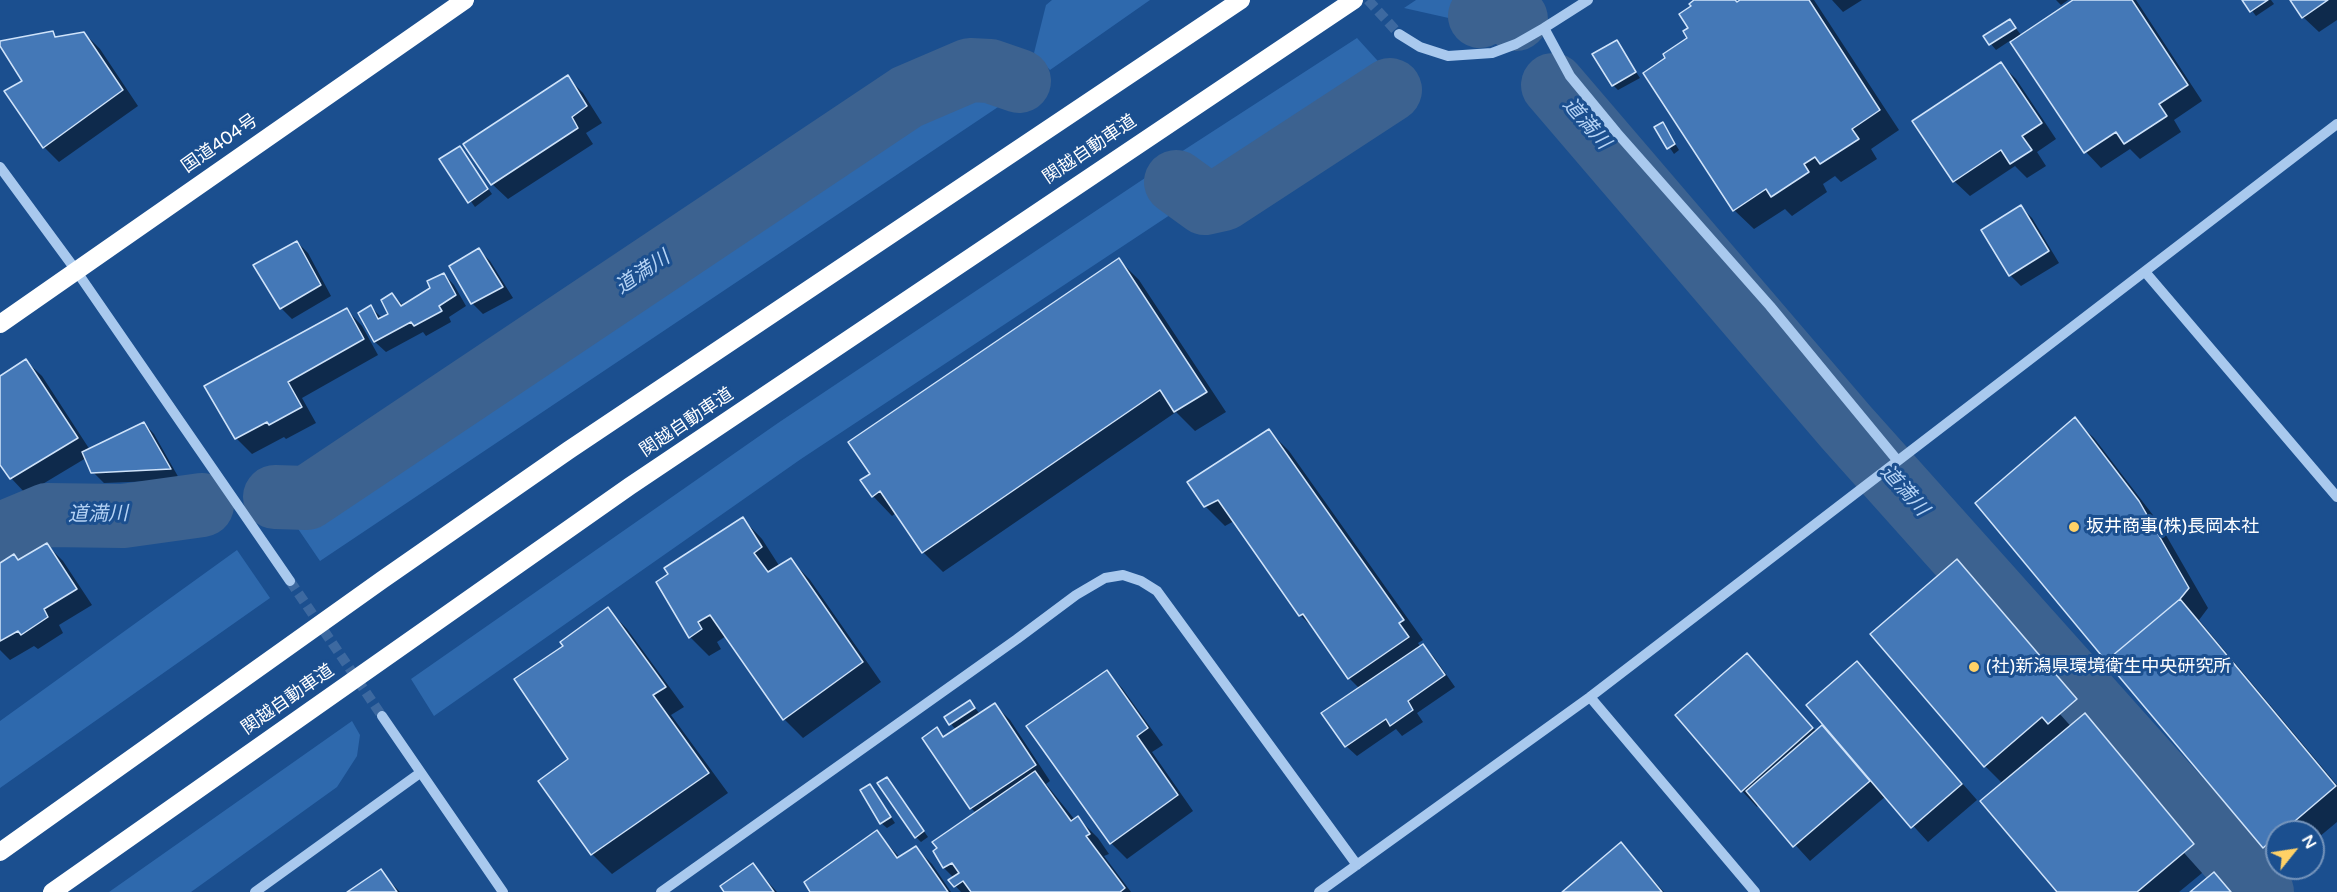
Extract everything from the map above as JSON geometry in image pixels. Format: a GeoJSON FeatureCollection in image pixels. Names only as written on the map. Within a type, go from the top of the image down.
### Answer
{"type":"FeatureCollection","features":[{"type":"Feature","properties":{"kind":"highway","name":"国道404号"},"geometry":{"type":"LineString","coordinates":[[0,324],[75,269],[465,0]]}},
{"type":"Feature","properties":{"kind":"highway"},"geometry":{"type":"LineString","coordinates":[[0,852],[568,450],[1241,0]]}},
{"type":"Feature","properties":{"kind":"highway","name":"関越自動車道"},"geometry":{"type":"LineString","coordinates":[[52,892],[630,486],[1354,0]]}},
{"type":"Feature","properties":{"kind":"street"},"geometry":{"type":"LineString","coordinates":[[1399,34],[1420,47],[1448,56],[1492,53],[1515,44],[1544,28],[1588,0]]}},
{"type":"Feature","properties":{"kind":"street"},"geometry":{"type":"LineString","coordinates":[[1544,28],[1570,76],[1617,133],[1770,306],[1897,460]]}},
{"type":"Feature","properties":{"kind":"street"},"geometry":{"type":"LineString","coordinates":[[1319,892],[1590,697],[1897,460],[2146,273],[2337,124]]}},
{"type":"Feature","properties":{"kind":"street"},"geometry":{"type":"LineString","coordinates":[[0,167],[75,269],[290,580]]}},
{"type":"Feature","properties":{"kind":"street"},"geometry":{"type":"LineString","coordinates":[[2146,273],[2337,497]]}},
{"type":"Feature","properties":{"kind":"street"},"geometry":{"type":"LineString","coordinates":[[661,892],[1076,595],[1105,578],[1123,575],[1141,580],[1158,591],[1357,865]]}},
{"type":"Feature","properties":{"kind":"street"},"geometry":{"type":"LineString","coordinates":[[1590,697],[1755,892]]}},
{"type":"Feature","properties":{"kind":"street"},"geometry":{"type":"LineString","coordinates":[[382,716],[503,892]]}},
{"type":"Feature","properties":{"kind":"street"},"geometry":{"type":"LineString","coordinates":[[255,892],[420,773]]}},
{"type":"Feature","properties":{"kind":"shaded area"},"geometry":{"type":"Polygon","coordinates":[[[1052,0],[1150,0],[1050,70],[1034,53],[1046,5],[1052,0]]]}},
{"type":"Feature","properties":{"kind":"shaded area"},"geometry":{"type":"Polygon","coordinates":[[[1416,0],[1484,0],[1453,19],[1404,8],[1416,0]]]}},
{"type":"Feature","properties":{"kind":"shaded area"},"geometry":{"type":"Polygon","coordinates":[[[1357,38],[1386,70],[1203,188],[1164,163],[1357,38]]]}},
{"type":"Feature","properties":{"kind":"shaded area"},"geometry":{"type":"Polygon","coordinates":[[[975,78],[994,80],[1016,95],[320,561],[290,517],[910,102],[975,78]]]}},
{"type":"Feature","properties":{"kind":"shaded area"},"geometry":{"type":"Polygon","coordinates":[[[1148,176],[1164,195],[1182,207],[801,459],[434,716],[411,679],[778,423],[1148,176]]]}},
{"type":"Feature","properties":{"kind":"shaded area"},"geometry":{"type":"Polygon","coordinates":[[[237,550],[270,598],[0,788],[0,721],[237,550]]]}},
{"type":"Feature","properties":{"kind":"shaded area"},"geometry":{"type":"Polygon","coordinates":[[[352,721],[360,735],[357,756],[337,787],[191,892],[109,892],[352,721]]]}},
{"type":"Feature","properties":{"kind":"building"},"geometry":{"type":"Polygon","coordinates":[[[1694,0],[1735,0],[1737,2],[1740,0],[1809,0],[1880,110],[1852,129],[1859,139],[1820,164],[1815,157],[1804,164],[1809,172],[1771,197],[1766,189],[1733,211],[1643,73],[1665,58],[1663,54],[1687,38],[1683,31],[1688,28],[1679,14],[1691,6],[1689,4],[1694,0]]]}},
{"type":"Feature","properties":{"kind":"building"},"geometry":{"type":"Polygon","coordinates":[[[2073,0],[2132,0],[2188,85],[2159,104],[2167,116],[2124,144],[2116,132],[2084,153],[2010,42],[2073,0]]]}},
{"type":"Feature","properties":{"kind":"building"},"geometry":{"type":"Polygon","coordinates":[[[2242,0],[2268,0],[2250,12],[2242,0]]]}},
{"type":"Feature","properties":{"kind":"building"},"geometry":{"type":"Polygon","coordinates":[[[2290,0],[2328,0],[2302,18],[2290,0]]]}},
{"type":"Feature","properties":{"kind":"building"},"geometry":{"type":"Polygon","coordinates":[[[2010,19],[2016,28],[1989,45],[1983,36],[2010,19]]]}},
{"type":"Feature","properties":{"kind":"building"},"geometry":{"type":"Polygon","coordinates":[[[53,31],[55,37],[84,32],[123,90],[43,148],[4,91],[22,81],[0,46],[0,41],[53,31]]]}},
{"type":"Feature","properties":{"kind":"building"},"geometry":{"type":"Polygon","coordinates":[[[1617,40],[1636,72],[1612,86],[1592,54],[1617,40]]]}},
{"type":"Feature","properties":{"kind":"building"},"geometry":{"type":"Polygon","coordinates":[[[2001,62],[2042,123],[2022,136],[2032,150],[2010,164],[2001,150],[1953,182],[1912,121],[2001,62]]]}},
{"type":"Feature","properties":{"kind":"building"},"geometry":{"type":"Polygon","coordinates":[[[568,75],[587,106],[572,117],[578,128],[491,185],[463,144],[568,75]]]}},
{"type":"Feature","properties":{"kind":"building"},"geometry":{"type":"Polygon","coordinates":[[[1663,122],[1675,144],[1667,149],[1654,127],[1663,122]]]}},
{"type":"Feature","properties":{"kind":"building"},"geometry":{"type":"Polygon","coordinates":[[[460,146],[488,189],[468,203],[439,159],[460,146]]]}},
{"type":"Feature","properties":{"kind":"building"},"geometry":{"type":"Polygon","coordinates":[[[2021,205],[2049,251],[2009,276],[1981,230],[2021,205]]]}},
{"type":"Feature","properties":{"kind":"building"},"geometry":{"type":"Polygon","coordinates":[[[297,241],[321,285],[280,309],[253,265],[297,241]]]}},
{"type":"Feature","properties":{"kind":"building"},"geometry":{"type":"Polygon","coordinates":[[[479,248],[503,287],[471,304],[449,266],[479,248]]]}},
{"type":"Feature","properties":{"kind":"building"},"geometry":{"type":"Polygon","coordinates":[[[1119,258],[1207,392],[1174,412],[1160,390],[922,553],[880,491],[872,497],[860,480],[870,474],[848,442],[1119,258]]]}},
{"type":"Feature","properties":{"kind":"building"},"geometry":{"type":"Polygon","coordinates":[[[444,273],[456,295],[439,306],[442,311],[414,326],[411,322],[374,342],[358,313],[371,305],[378,319],[388,314],[381,300],[392,293],[401,306],[430,288],[427,281],[444,273]]]}},
{"type":"Feature","properties":{"kind":"building"},"geometry":{"type":"Polygon","coordinates":[[[347,308],[364,339],[288,382],[302,407],[269,425],[267,422],[235,439],[204,386],[347,308]]]}},
{"type":"Feature","properties":{"kind":"building"},"geometry":{"type":"Polygon","coordinates":[[[26,359],[78,438],[10,479],[0,465],[0,376],[26,359]]]}},
{"type":"Feature","properties":{"kind":"building","name":"坂井商事(株)長岡本社"},"geometry":{"type":"Polygon","coordinates":[[[2075,417],[2139,501],[2189,588],[2180,599],[2106,661],[1975,503],[2075,417]]]}},
{"type":"Feature","properties":{"kind":"building"},"geometry":{"type":"Polygon","coordinates":[[[144,422],[171,469],[91,473],[82,452],[144,422]]]}},
{"type":"Feature","properties":{"kind":"building"},"geometry":{"type":"Polygon","coordinates":[[[1269,429],[1404,620],[1399,623],[1409,637],[1348,679],[1303,614],[1299,616],[1218,500],[1204,507],[1187,482],[1269,429]]]}},
{"type":"Feature","properties":{"kind":"building"},"geometry":{"type":"Polygon","coordinates":[[[743,517],[762,547],[754,553],[768,572],[791,558],[863,662],[783,720],[710,615],[698,622],[702,629],[689,638],[656,582],[668,574],[664,568],[743,517]]]}},
{"type":"Feature","properties":{"kind":"building"},"geometry":{"type":"Polygon","coordinates":[[[47,543],[77,589],[44,609],[48,617],[21,635],[18,631],[0,641],[0,563],[14,554],[18,560],[47,543]]]}},
{"type":"Feature","properties":{"kind":"building","name":"(社)新潟県環境衛生中央研究所"},"geometry":{"type":"Polygon","coordinates":[[[1957,559],[2077,699],[2048,724],[2042,717],[1984,767],[1870,634],[1957,559]]]}},
{"type":"Feature","properties":{"kind":"building"},"geometry":{"type":"Polygon","coordinates":[[[2180,599],[2336,786],[2296,820],[2265,820],[2265,846],[2263,848],[2106,661],[2180,599]]]}},
{"type":"Feature","properties":{"kind":"building"},"geometry":{"type":"Polygon","coordinates":[[[608,607],[666,687],[653,695],[709,773],[591,855],[538,781],[568,759],[514,679],[563,646],[560,642],[608,607]]]}},
{"type":"Feature","properties":{"kind":"building"},"geometry":{"type":"Polygon","coordinates":[[[1423,644],[1445,675],[1408,701],[1413,710],[1390,726],[1386,719],[1345,747],[1321,713],[1423,644]]]}},
{"type":"Feature","properties":{"kind":"building"},"geometry":{"type":"Polygon","coordinates":[[[1747,653],[1813,728],[1741,792],[1675,715],[1747,653]]]}},
{"type":"Feature","properties":{"kind":"building"},"geometry":{"type":"Polygon","coordinates":[[[1857,661],[1962,784],[1911,828],[1806,705],[1857,661]]]}},
{"type":"Feature","properties":{"kind":"building"},"geometry":{"type":"Polygon","coordinates":[[[1107,670],[1148,728],[1137,736],[1178,795],[1110,844],[1026,726],[1107,670]]]}},
{"type":"Feature","properties":{"kind":"building"},"geometry":{"type":"Polygon","coordinates":[[[970,700],[975,708],[949,725],[944,717],[970,700]]]}},
{"type":"Feature","properties":{"kind":"building"},"geometry":{"type":"Polygon","coordinates":[[[995,703],[1036,765],[970,809],[922,738],[937,727],[943,737],[995,703]]]}},
{"type":"Feature","properties":{"kind":"building"},"geometry":{"type":"Polygon","coordinates":[[[2085,713],[2194,844],[2137,892],[2057,892],[1980,801],[2085,713]]]}},
{"type":"Feature","properties":{"kind":"building"},"geometry":{"type":"Polygon","coordinates":[[[1822,725],[1870,781],[1793,847],[1746,791],[1822,725]]]}},
{"type":"Feature","properties":{"kind":"building"},"geometry":{"type":"Polygon","coordinates":[[[1035,771],[1071,821],[1078,816],[1090,834],[1086,836],[1125,888],[1120,892],[971,892],[963,881],[954,887],[948,880],[959,873],[952,863],[943,868],[933,851],[937,848],[932,842],[1035,771]]]}},
{"type":"Feature","properties":{"kind":"building"},"geometry":{"type":"Polygon","coordinates":[[[887,777],[924,831],[915,838],[877,783],[887,777]]]}},
{"type":"Feature","properties":{"kind":"building"},"geometry":{"type":"Polygon","coordinates":[[[870,784],[891,817],[880,824],[860,790],[870,784]]]}},
{"type":"Feature","properties":{"kind":"building"},"geometry":{"type":"Polygon","coordinates":[[[877,830],[897,858],[916,846],[948,892],[810,892],[804,882],[877,830]]]}},
{"type":"Feature","properties":{"kind":"building"},"geometry":{"type":"Polygon","coordinates":[[[1621,842],[1662,892],[1562,892],[1621,842]]]}},
{"type":"Feature","properties":{"kind":"building"},"geometry":{"type":"Polygon","coordinates":[[[753,863],[774,892],[724,892],[720,886],[753,863]]]}},
{"type":"Feature","properties":{"kind":"building"},"geometry":{"type":"Polygon","coordinates":[[[381,869],[397,892],[347,892],[381,869]]]}},
{"type":"Feature","properties":{"kind":"building"},"geometry":{"type":"Polygon","coordinates":[[[2214,872],[2231,892],[2190,892],[2214,872]]]}},
{"type":"Feature","properties":{"kind":"waterway","name":"道満川"},"geometry":{"type":"LineString","coordinates":[[1501,3],[1506,0]]}},
{"type":"Feature","properties":{"kind":"waterway","name":"道満川"},"geometry":{"type":"LineString","coordinates":[[1480,16],[1501,3],[1516,19]]}},
{"type":"Feature","properties":{"kind":"waterway","name":"道満川"},"geometry":{"type":"LineString","coordinates":[[275,497],[307,498],[907,97],[970,70],[990,71],[1019,81]]}},
{"type":"Feature","properties":{"kind":"waterway","name":"道満川"},"geometry":{"type":"LineString","coordinates":[[1553,85],[1846,427],[2262,892]]}},
{"type":"Feature","properties":{"kind":"waterway","name":"道満川"},"geometry":{"type":"LineString","coordinates":[[1176,182],[1205,203],[1223,199],[1390,90]]}},
{"type":"Feature","properties":{"kind":"waterway","name":"道満川"},"geometry":{"type":"LineString","coordinates":[[0,541],[11,530],[47,515],[123,516],[202,505]]}},
{"type":"Feature","properties":{"kind":"tunnel"},"geometry":{"type":"LineString","coordinates":[[1368,0],[1399,34]]}},
{"type":"Feature","properties":{"kind":"tunnel"},"geometry":{"type":"LineString","coordinates":[[290,581],[382,716]]}},
{"type":"Feature","properties":{"kind":"place","name":"坂井商事(株)長岡本社"},"geometry":{"type":"Point","coordinates":[2074,527]}},
{"type":"Feature","properties":{"kind":"place","name":"(社)新潟県環境衛生中央研究所"},"geometry":{"type":"Point","coordinates":[1974,667]}}]}
